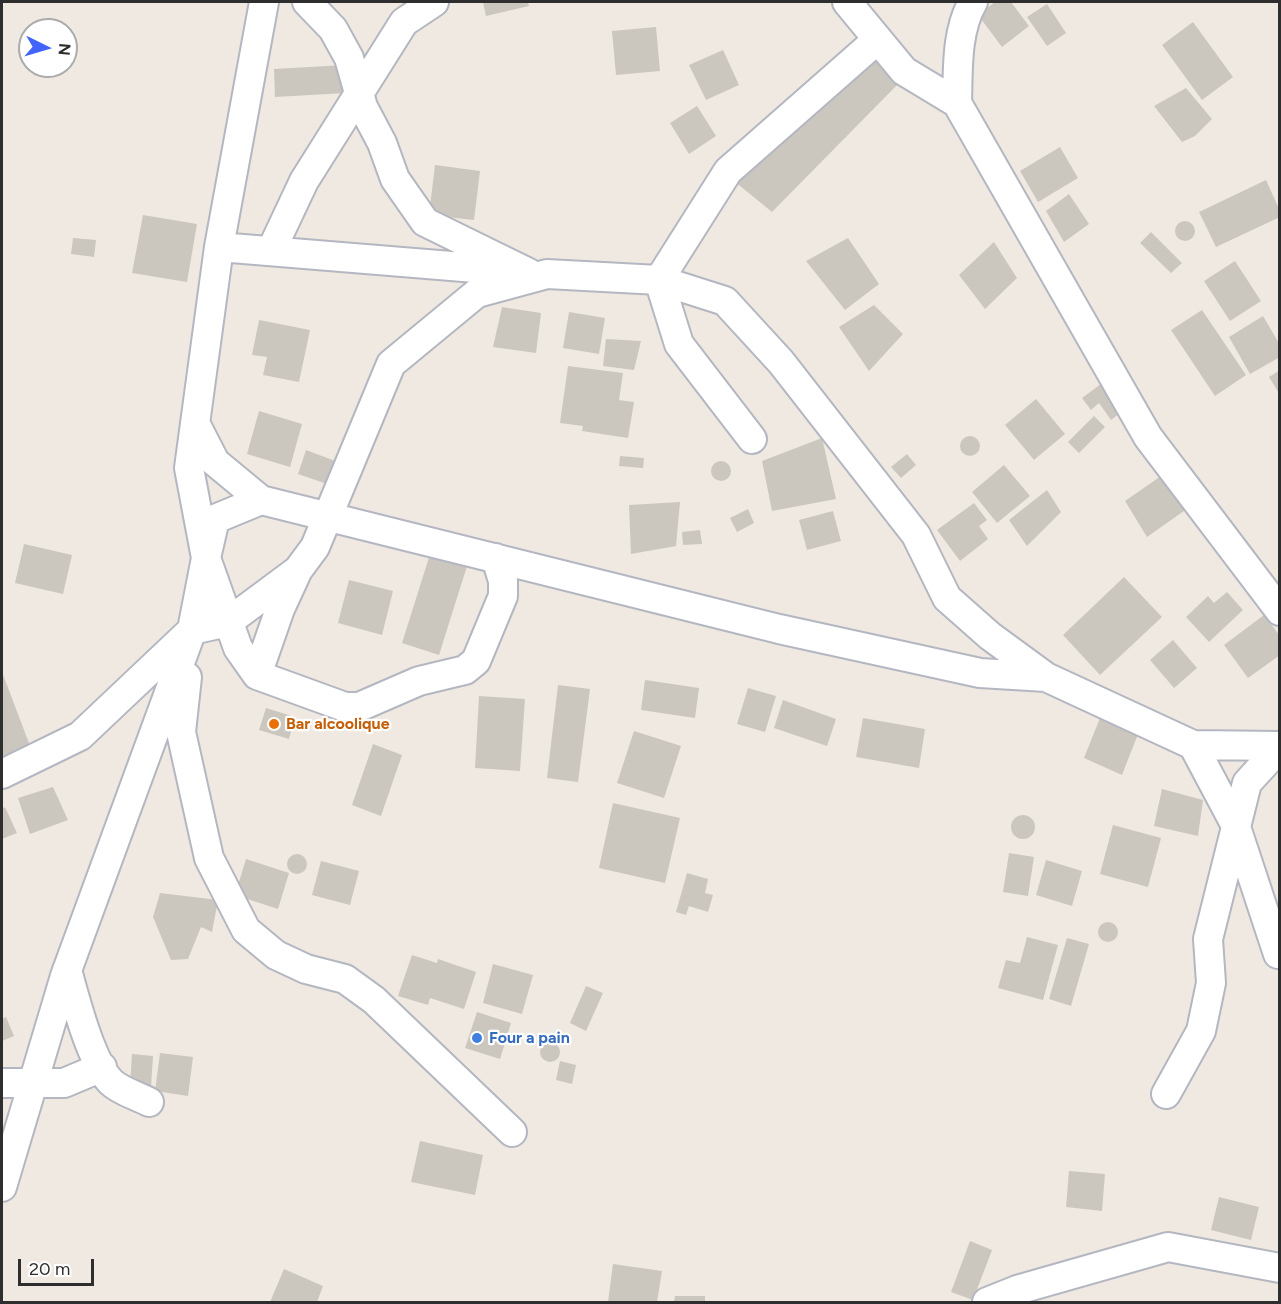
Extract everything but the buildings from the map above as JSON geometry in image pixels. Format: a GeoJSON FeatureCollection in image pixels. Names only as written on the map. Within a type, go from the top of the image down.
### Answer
{"type":"FeatureCollection","features":[{"type":"Feature","properties":{"kind":"street"},"geometry":{"type":"LineString","coordinates":[[264,2],[219,247],[189,468],[206,558],[238,648],[257,675],[345,707],[359,707],[419,681],[465,669],[476,661],[503,596],[503,581],[496,558]]}},
{"type":"Feature","properties":{"kind":"street"},"geometry":{"type":"LineString","coordinates":[[307,2],[333,29],[349,58],[359,92],[395,179],[425,222],[538,274]]}},
{"type":"Feature","properties":{"kind":"street"},"geometry":{"type":"LineString","coordinates":[[271,251],[304,181],[404,22],[434,2]]}},
{"type":"Feature","properties":{"kind":"street"},"geometry":{"type":"LineString","coordinates":[[847,2],[904,71],[957,103],[1148,437],[1280,611]]}},
{"type":"Feature","properties":{"kind":"street"},"geometry":{"type":"LineString","coordinates":[[957,103],[959,56],[966,13],[973,2]]}},
{"type":"Feature","properties":{"kind":"street"},"geometry":{"type":"LineString","coordinates":[[659,280],[728,171],[877,40]]}},
{"type":"Feature","properties":{"kind":"street"},"geometry":{"type":"LineString","coordinates":[[219,247],[538,274],[659,280],[725,301],[781,362],[916,535],[947,598],[990,636],[1046,677],[1193,745],[1280,746]]}},
{"type":"Feature","properties":{"kind":"street"},"geometry":{"type":"LineString","coordinates":[[257,675],[280,609],[298,570],[315,547],[391,364],[477,293],[538,274]]}},
{"type":"Feature","properties":{"kind":"street"},"geometry":{"type":"LineString","coordinates":[[659,280],[680,344],[752,439]]}},
{"type":"Feature","properties":{"kind":"street"},"geometry":{"type":"LineString","coordinates":[[195,423],[215,462],[261,500],[779,629],[980,673],[1046,677]]}},
{"type":"Feature","properties":{"kind":"street"},"geometry":{"type":"LineString","coordinates":[[261,500],[215,519],[192,630],[181,732],[209,858],[246,930],[276,955],[306,969],[345,979],[374,1000],[513,1132]]}},
{"type":"Feature","properties":{"kind":"street"},"geometry":{"type":"LineString","coordinates":[[2,774],[80,736],[192,630],[228,622],[298,570]]}},
{"type":"Feature","properties":{"kind":"street"},"geometry":{"type":"LineString","coordinates":[[2,1186],[67,970],[192,630]]}},
{"type":"Feature","properties":{"kind":"street"},"geometry":{"type":"LineString","coordinates":[[1193,745],[1235,824],[1278,954]]}},
{"type":"Feature","properties":{"kind":"street"},"geometry":{"type":"LineString","coordinates":[[1166,1094],[1201,1031],[1211,983],[1208,939],[1247,783],[1280,746]]}},
{"type":"Feature","properties":{"kind":"street"},"geometry":{"type":"LineString","coordinates":[[67,970],[76,1006],[102,1067],[112,1083],[148,1102]]}},
{"type":"Feature","properties":{"kind":"street"},"geometry":{"type":"LineString","coordinates":[[2,1083],[64,1083],[102,1067]]}},
{"type":"Feature","properties":{"kind":"street"},"geometry":{"type":"LineString","coordinates":[[987,1302],[1017,1290],[1168,1247],[1280,1268]]}},
{"type":"Feature","properties":{"kind":"place","name":"Bar alcoolique"},"geometry":{"type":"Point","coordinates":[274,724]}},
{"type":"Feature","properties":{"kind":"place","name":"Four a pain"},"geometry":{"type":"Point","coordinates":[477,1038]}}]}
